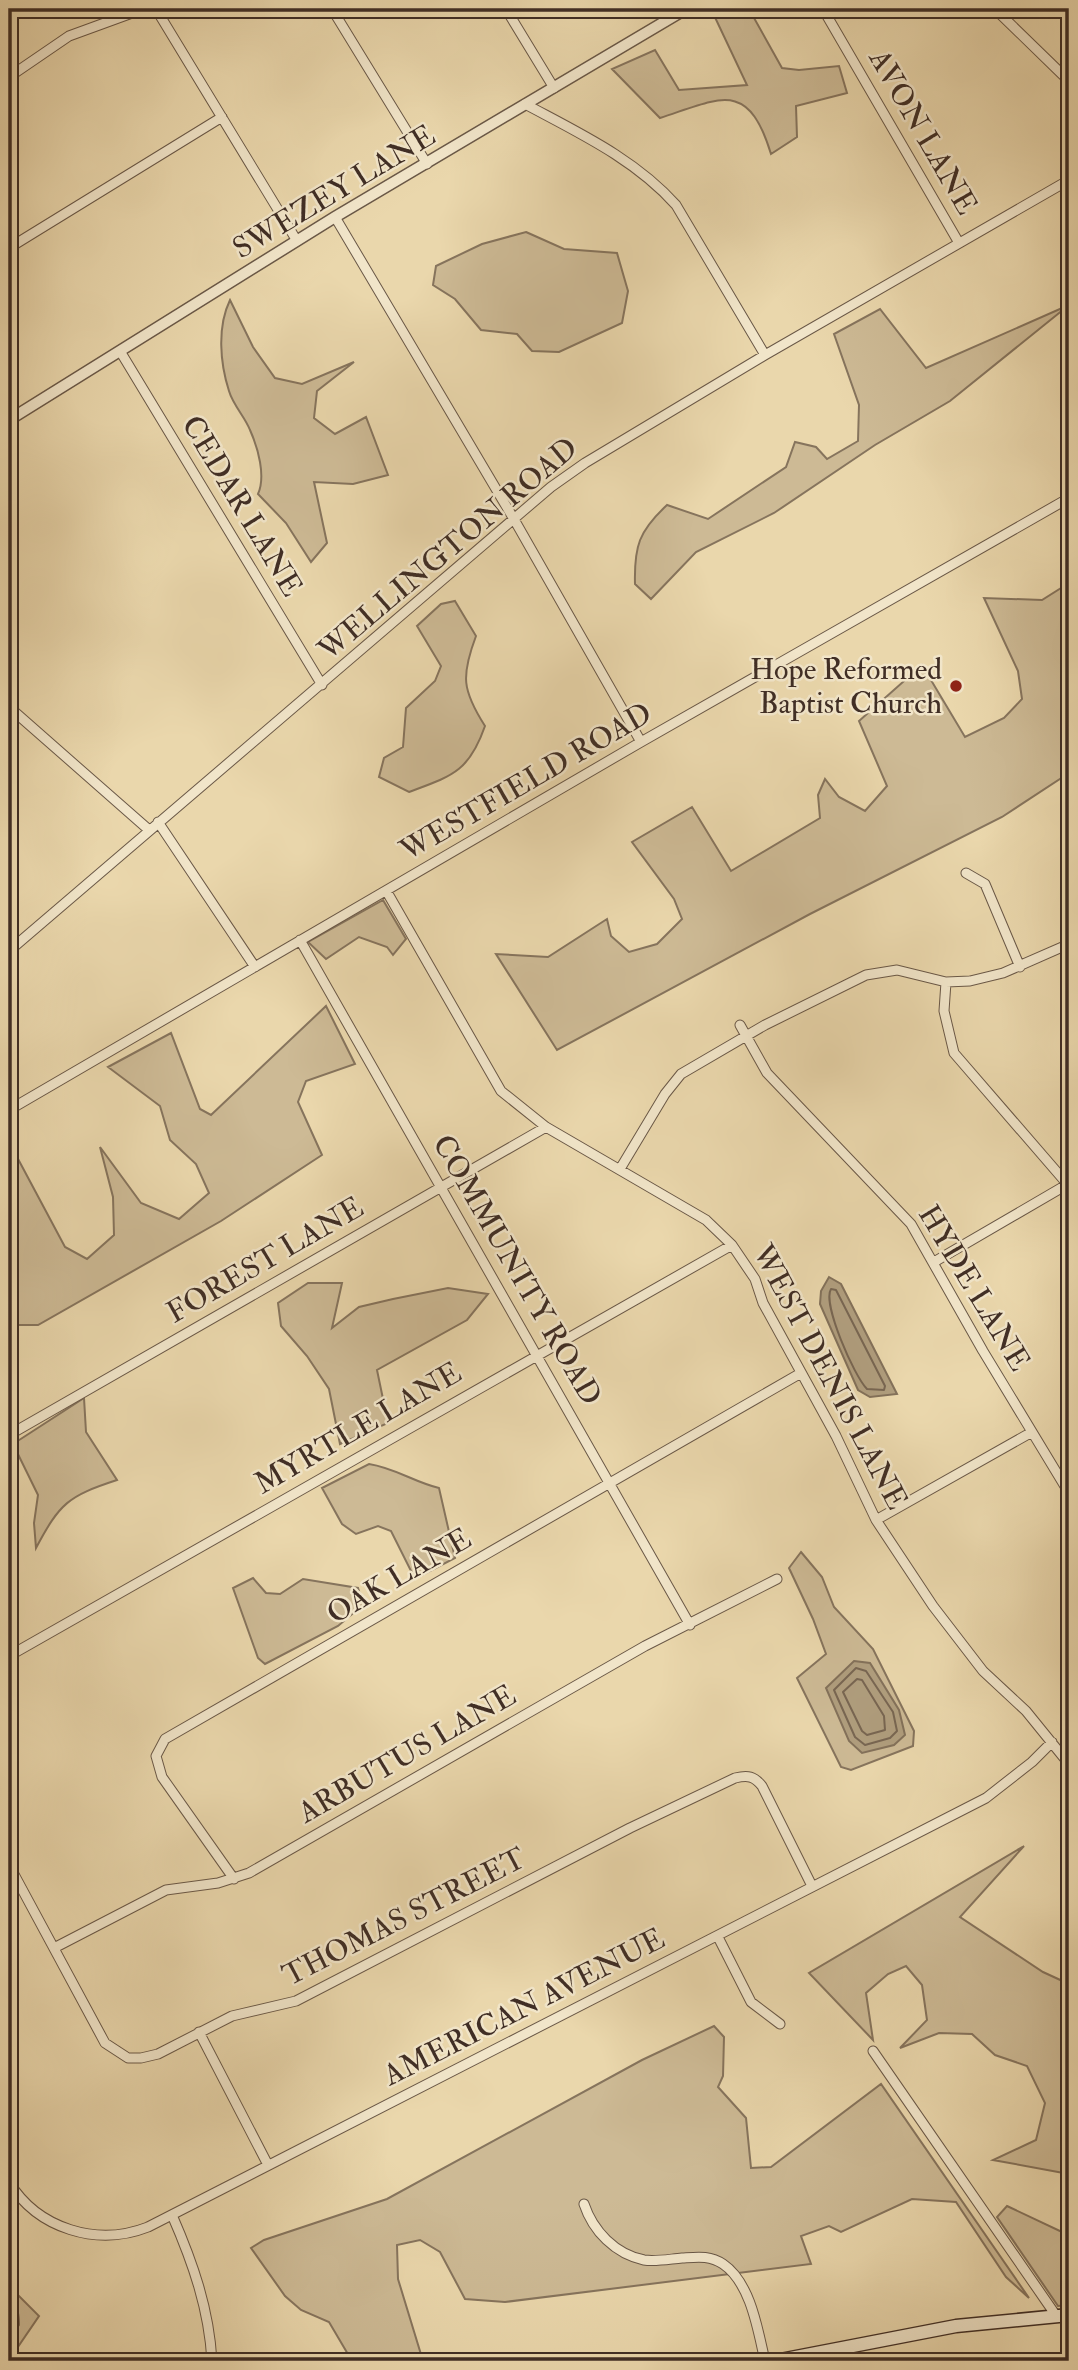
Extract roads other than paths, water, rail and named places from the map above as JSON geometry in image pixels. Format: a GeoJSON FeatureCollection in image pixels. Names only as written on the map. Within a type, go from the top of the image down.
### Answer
{"type":"FeatureCollection","features":[{"type":"Feature","properties":{"kind":"main road"},"geometry":{"type":"LineString","coordinates":[[775,2361],[821,2357],[956,2326],[1063,2316]]}},
{"type":"Feature","properties":{"kind":"street"},"geometry":{"type":"LineString","coordinates":[[9,77],[69,36],[143,9]]}},
{"type":"Feature","properties":{"kind":"street"},"geometry":{"type":"LineString","coordinates":[[156,9],[297,241]]}},
{"type":"Feature","properties":{"kind":"street"},"geometry":{"type":"LineString","coordinates":[[332,9],[427,164]]}},
{"type":"Feature","properties":{"kind":"street"},"geometry":{"type":"LineString","coordinates":[[506,9],[554,88]]}},
{"type":"Feature","properties":{"kind":"street","name":"SWEZEY LANE"},"geometry":{"type":"LineString","coordinates":[[9,420],[335,217],[686,9]]}},
{"type":"Feature","properties":{"kind":"street","name":"AVON LANE"},"geometry":{"type":"LineString","coordinates":[[823,9],[959,243]]}},
{"type":"Feature","properties":{"kind":"street"},"geometry":{"type":"LineString","coordinates":[[995,9],[1069,81]]}},
{"type":"Feature","properties":{"kind":"street"},"geometry":{"type":"LineString","coordinates":[[525,104],[609,150],[662,189],[676,205],[765,355]]}},
{"type":"Feature","properties":{"kind":"street"},"geometry":{"type":"LineString","coordinates":[[9,248],[222,117]]}},
{"type":"Feature","properties":{"kind":"street","name":"WELLINGTON ROAD"},"geometry":{"type":"LineString","coordinates":[[9,951],[515,521],[551,487],[585,463],[765,355],[1069,180]]}},
{"type":"Feature","properties":{"kind":"street"},"geometry":{"type":"LineString","coordinates":[[335,217],[515,521],[640,742]]}},
{"type":"Feature","properties":{"kind":"street","name":"CEDAR LANE"},"geometry":{"type":"LineString","coordinates":[[120,351],[322,685]]}},
{"type":"Feature","properties":{"kind":"street","name":"WESTFIELD ROAD"},"geometry":{"type":"LineString","coordinates":[[9,1110],[387,892],[640,742],[1069,498]]}},
{"type":"Feature","properties":{"kind":"street"},"geometry":{"type":"LineString","coordinates":[[9,707],[149,830]]}},
{"type":"Feature","properties":{"kind":"street"},"geometry":{"type":"LineString","coordinates":[[158,822],[256,967]]}},
{"type":"Feature","properties":{"kind":"street"},"geometry":{"type":"LineString","coordinates":[[966,873],[985,884],[1020,967]]}},
{"type":"Feature","properties":{"kind":"street","name":"WEST DENIS LANE"},"geometry":{"type":"LineString","coordinates":[[387,892],[501,1091],[546,1128],[706,1220],[732,1245],[755,1279],[763,1303],[836,1436],[876,1520],[933,1606],[983,1671],[1026,1712],[1069,1764]]}},
{"type":"Feature","properties":{"kind":"street","name":"COMMUNITY ROAD"},"geometry":{"type":"LineString","coordinates":[[300,940],[690,1625]]}},
{"type":"Feature","properties":{"kind":"street"},"geometry":{"type":"LineString","coordinates":[[620,1169],[665,1094],[681,1074],[841,985],[882,970],[897,970],[946,982],[988,978],[1020,967],[1069,944]]}},
{"type":"Feature","properties":{"kind":"street"},"geometry":{"type":"LineString","coordinates":[[934,1262],[1069,1185],[954,1052],[944,1011],[946,982]]}},
{"type":"Feature","properties":{"kind":"street","name":"HYDE LANE"},"geometry":{"type":"LineString","coordinates":[[740,1025],[767,1073],[911,1224],[1069,1493]]}},
{"type":"Feature","properties":{"kind":"street","name":"FOREST LANE"},"geometry":{"type":"LineString","coordinates":[[9,1435],[546,1128]]}},
{"type":"Feature","properties":{"kind":"street","name":"MYRTLE LANE"},"geometry":{"type":"LineString","coordinates":[[9,1656],[732,1245]]}},
{"type":"Feature","properties":{"kind":"street","name":"OAK LANE"},"geometry":{"type":"LineString","coordinates":[[234,1879],[162,1777],[156,1756],[165,1740],[801,1373]]}},
{"type":"Feature","properties":{"kind":"street"},"geometry":{"type":"LineString","coordinates":[[876,1520],[1032,1432]]}},
{"type":"Feature","properties":{"kind":"street","name":"ARBUTUS LANE"},"geometry":{"type":"LineString","coordinates":[[54,1948],[166,1890],[250,1874],[645,1646],[778,1579]]}},
{"type":"Feature","properties":{"kind":"street","name":"AMERICAN AVENUE"},"geometry":{"type":"LineString","coordinates":[[9,2182],[22,2200],[54,2224],[85,2234],[137,2231],[986,1798],[1032,1762],[1052,1742]]}},
{"type":"Feature","properties":{"kind":"street","name":"THOMAS STREET"},"geometry":{"type":"LineString","coordinates":[[9,1865],[105,2043],[128,2058],[158,2054],[232,2016],[296,2001],[630,1828],[723,1782],[746,1775],[755,1778],[762,1786],[812,1886]]}},
{"type":"Feature","properties":{"kind":"street"},"geometry":{"type":"LineString","coordinates":[[718,1937],[751,2002],[780,2024]]}},
{"type":"Feature","properties":{"kind":"street"},"geometry":{"type":"LineString","coordinates":[[200,2032],[268,2165]]}},
{"type":"Feature","properties":{"kind":"street"},"geometry":{"type":"LineString","coordinates":[[873,2051],[1063,2316]]}},
{"type":"Feature","properties":{"kind":"street"},"geometry":{"type":"LineString","coordinates":[[583,2204],[590,2220],[610,2244],[644,2260],[711,2257],[725,2265],[739,2281],[755,2321],[765,2361]]}},
{"type":"Feature","properties":{"kind":"street"},"geometry":{"type":"LineString","coordinates":[[172,2215],[192,2260],[207,2315],[212,2361]]}},
{"type":"Feature","properties":{"kind":"water"},"geometry":{"type":"Polygon","coordinates":[[[829,1277],[841,1284],[897,1394],[870,1397],[858,1390],[820,1304],[821,1291],[829,1277]]]}},
{"type":"Feature","properties":{"kind":"water"},"geometry":{"type":"Polygon","coordinates":[[[854,1661],[870,1663],[899,1710],[905,1735],[894,1745],[862,1753],[849,1741],[826,1688],[854,1661]]]}},
{"type":"Feature","properties":{"kind":"water"},"geometry":{"type":"Polygon","coordinates":[[[9,2302],[18,2313],[19,2325],[9,2338],[9,2302]]]}},
{"type":"Feature","properties":{"kind":"place","name":"Hope Reformed Baptist Church"},"geometry":{"type":"Point","coordinates":[956,686]}}]}
